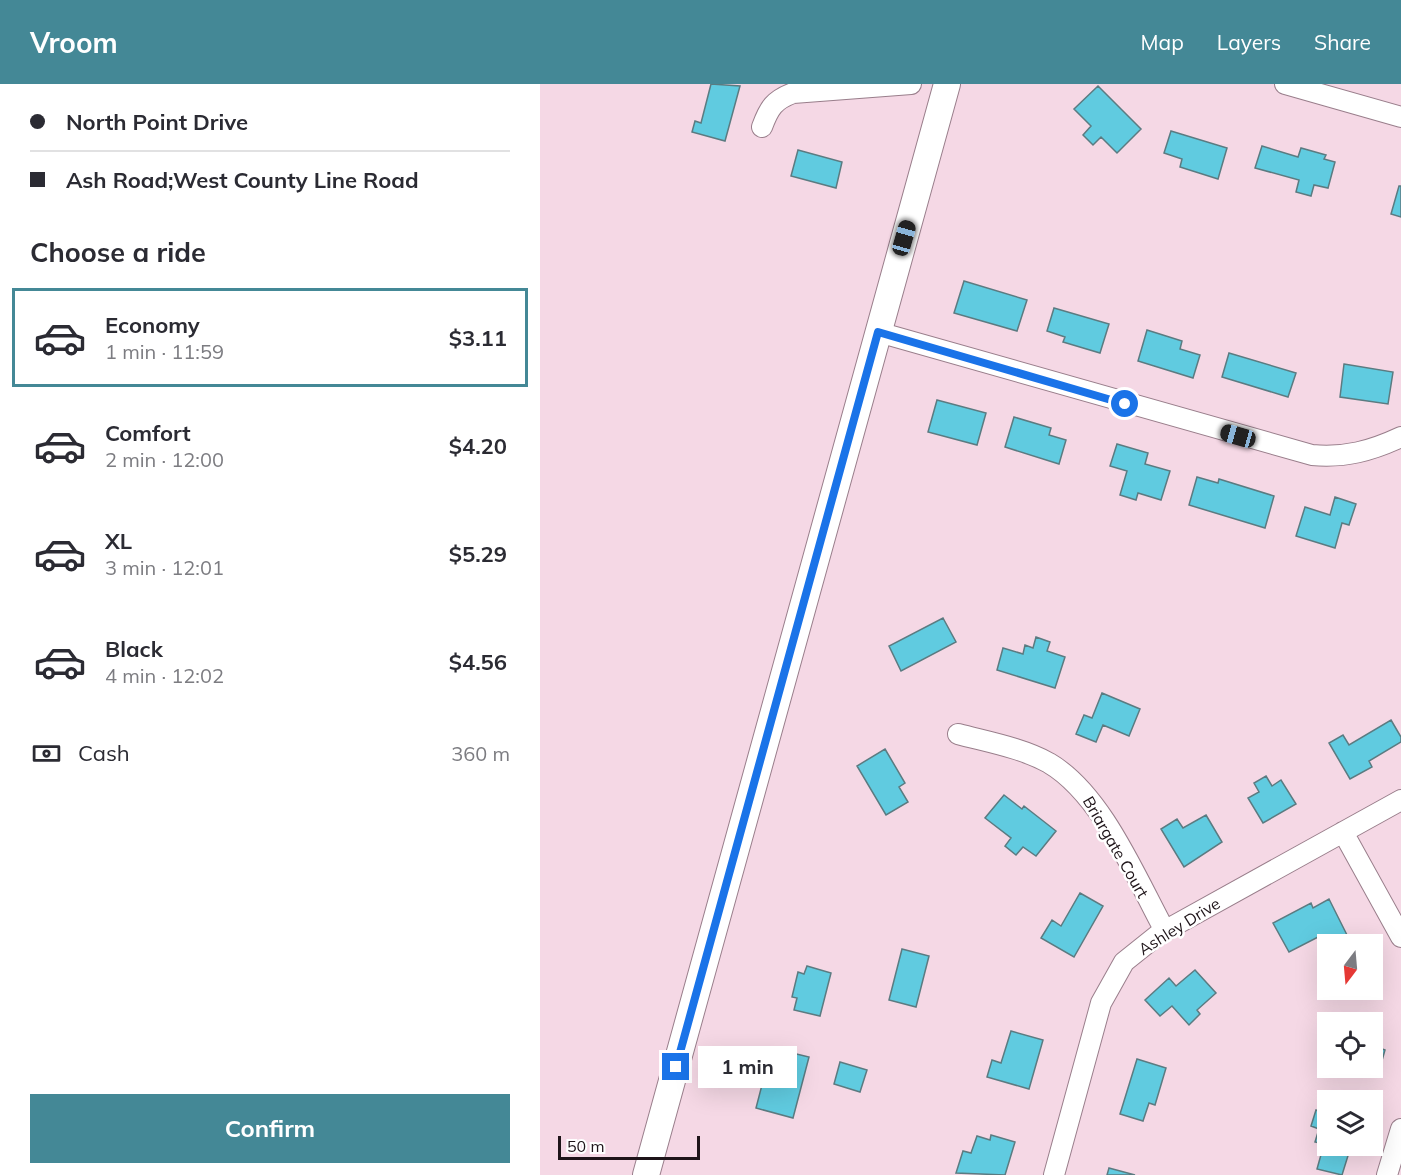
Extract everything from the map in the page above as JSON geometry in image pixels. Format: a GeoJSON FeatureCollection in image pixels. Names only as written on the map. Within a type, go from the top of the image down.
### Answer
{"type":"FeatureCollection","features":[{"type":"Feature","properties":{"kind":"main road"},"geometry":{"type":"LineString","coordinates":[[646,1175],[947,84]]}},
{"type":"Feature","properties":{"kind":"street"},"geometry":{"type":"LineString","coordinates":[[762,127],[768,110],[778,99],[793,93],[911,84]]}},
{"type":"Feature","properties":{"kind":"street"},"geometry":{"type":"LineString","coordinates":[[1285,84],[1401,117]]}},
{"type":"Feature","properties":{"kind":"street"},"geometry":{"type":"LineString","coordinates":[[878,332],[1312,455],[1338,457],[1356,454],[1401,437]]}},
{"type":"Feature","properties":{"kind":"street","name":"Briargate Court"},"geometry":{"type":"LineString","coordinates":[[958,734],[1026,753],[1048,762],[1077,784],[1100,812],[1165,931]]}},
{"type":"Feature","properties":{"kind":"street","name":"Ashley Drive"},"geometry":{"type":"LineString","coordinates":[[1054,1175],[1101,1002],[1124,962],[1141,946],[1165,931],[1401,800]]}},
{"type":"Feature","properties":{"kind":"street"},"geometry":{"type":"LineString","coordinates":[[1343,832],[1401,937]]}},
{"type":"Feature","properties":{"kind":"street"},"geometry":{"type":"LineString","coordinates":[[1387,1175],[1401,1129]]}},
{"type":"Feature","properties":{"kind":"building"},"geometry":{"type":"Polygon","coordinates":[[[711,84],[740,86],[725,141],[692,132],[695,121],[701,123],[711,84]]]}},
{"type":"Feature","properties":{"kind":"building"},"geometry":{"type":"Polygon","coordinates":[[[1098,86],[1141,129],[1117,153],[1101,137],[1093,145],[1083,135],[1091,126],[1074,109],[1098,86]]]}},
{"type":"Feature","properties":{"kind":"building"},"geometry":{"type":"Polygon","coordinates":[[[1171,131],[1227,148],[1218,179],[1180,167],[1182,159],[1164,153],[1171,131]]]}},
{"type":"Feature","properties":{"kind":"building"},"geometry":{"type":"Polygon","coordinates":[[[1262,146],[1298,157],[1301,148],[1326,155],[1324,159],[1335,162],[1328,188],[1314,185],[1311,196],[1296,192],[1299,180],[1255,168],[1262,146]]]}},
{"type":"Feature","properties":{"kind":"building"},"geometry":{"type":"Polygon","coordinates":[[[798,150],[842,162],[836,188],[791,176],[798,150]]]}},
{"type":"Feature","properties":{"kind":"building"},"geometry":{"type":"Polygon","coordinates":[[[1399,186],[1401,186],[1401,217],[1391,214],[1399,186]]]}},
{"type":"Feature","properties":{"kind":"building"},"geometry":{"type":"Polygon","coordinates":[[[964,281],[1027,300],[1017,331],[954,313],[964,281]]]}},
{"type":"Feature","properties":{"kind":"building"},"geometry":{"type":"Polygon","coordinates":[[[1054,308],[1109,324],[1100,353],[1063,342],[1065,337],[1047,331],[1054,308]]]}},
{"type":"Feature","properties":{"kind":"building"},"geometry":{"type":"Polygon","coordinates":[[[1147,330],[1182,341],[1180,349],[1200,355],[1193,378],[1138,361],[1147,330]]]}},
{"type":"Feature","properties":{"kind":"building"},"geometry":{"type":"Polygon","coordinates":[[[1229,353],[1296,373],[1288,397],[1222,377],[1229,353]]]}},
{"type":"Feature","properties":{"kind":"building"},"geometry":{"type":"Polygon","coordinates":[[[1344,364],[1393,372],[1388,404],[1340,397],[1344,364]]]}},
{"type":"Feature","properties":{"kind":"building"},"geometry":{"type":"Polygon","coordinates":[[[937,400],[986,413],[977,445],[928,432],[937,400]]]}},
{"type":"Feature","properties":{"kind":"building"},"geometry":{"type":"Polygon","coordinates":[[[1014,417],[1051,428],[1049,435],[1066,440],[1059,464],[1005,447],[1014,417]]]}},
{"type":"Feature","properties":{"kind":"building"},"geometry":{"type":"Polygon","coordinates":[[[1117,444],[1148,453],[1145,464],[1170,471],[1161,500],[1138,493],[1136,500],[1120,495],[1127,471],[1110,466],[1117,444]]]}},
{"type":"Feature","properties":{"kind":"building"},"geometry":{"type":"Polygon","coordinates":[[[1197,477],[1218,483],[1219,479],[1274,496],[1265,528],[1189,505],[1197,477]]]}},
{"type":"Feature","properties":{"kind":"building"},"geometry":{"type":"Polygon","coordinates":[[[1335,497],[1356,504],[1349,525],[1342,523],[1335,548],[1296,536],[1305,507],[1330,515],[1335,497]]]}},
{"type":"Feature","properties":{"kind":"building"},"geometry":{"type":"Polygon","coordinates":[[[943,618],[956,642],[901,671],[889,646],[943,618]]]}},
{"type":"Feature","properties":{"kind":"building"},"geometry":{"type":"Polygon","coordinates":[[[1036,637],[1050,642],[1047,651],[1065,657],[1055,688],[997,670],[1003,648],[1023,654],[1025,645],[1033,648],[1036,637]]]}},
{"type":"Feature","properties":{"kind":"building"},"geometry":{"type":"Polygon","coordinates":[[[1102,693],[1140,709],[1129,736],[1103,725],[1096,742],[1076,734],[1084,715],[1092,718],[1102,693]]]}},
{"type":"Feature","properties":{"kind":"building"},"geometry":{"type":"Polygon","coordinates":[[[1391,720],[1401,737],[1401,742],[1369,761],[1372,767],[1350,779],[1329,743],[1343,735],[1349,745],[1391,720]]]}},
{"type":"Feature","properties":{"kind":"building"},"geometry":{"type":"Polygon","coordinates":[[[885,749],[905,783],[899,787],[908,802],[886,815],[857,766],[885,749]]]}},
{"type":"Feature","properties":{"kind":"building"},"geometry":{"type":"Polygon","coordinates":[[[1266,776],[1272,786],[1281,780],[1296,804],[1263,823],[1248,798],[1259,792],[1254,783],[1266,776]]]}},
{"type":"Feature","properties":{"kind":"building"},"geometry":{"type":"Polygon","coordinates":[[[1004,795],[1022,809],[1024,806],[1056,831],[1036,856],[1023,847],[1016,855],[1005,846],[1011,838],[985,818],[1004,795]]]}},
{"type":"Feature","properties":{"kind":"building"},"geometry":{"type":"Polygon","coordinates":[[[1206,815],[1222,842],[1184,867],[1161,829],[1177,819],[1183,828],[1206,815]]]}},
{"type":"Feature","properties":{"kind":"building"},"geometry":{"type":"Polygon","coordinates":[[[1080,893],[1103,906],[1074,957],[1041,938],[1052,920],[1061,926],[1080,893]]]}},
{"type":"Feature","properties":{"kind":"building"},"geometry":{"type":"Polygon","coordinates":[[[1329,899],[1346,934],[1317,934],[1317,938],[1289,952],[1273,923],[1311,903],[1313,908],[1329,899]]]}},
{"type":"Feature","properties":{"kind":"building"},"geometry":{"type":"Polygon","coordinates":[[[902,949],[929,956],[916,1007],[889,1000],[902,949]]]}},
{"type":"Feature","properties":{"kind":"building"},"geometry":{"type":"Polygon","coordinates":[[[807,966],[831,973],[820,1016],[794,1010],[797,998],[792,997],[798,972],[804,974],[807,966]]]}},
{"type":"Feature","properties":{"kind":"building"},"geometry":{"type":"Polygon","coordinates":[[[1195,970],[1216,993],[1197,1010],[1200,1014],[1189,1025],[1172,1006],[1160,1016],[1145,1000],[1169,978],[1176,986],[1195,970]]]}},
{"type":"Feature","properties":{"kind":"building"},"geometry":{"type":"Polygon","coordinates":[[[1011,1031],[1043,1040],[1029,1089],[987,1077],[992,1060],[1001,1063],[1011,1031]]]}},
{"type":"Feature","properties":{"kind":"building"},"geometry":{"type":"Polygon","coordinates":[[[780,1050],[809,1057],[793,1118],[756,1108],[769,1058],[777,1061],[780,1050]]]}},
{"type":"Feature","properties":{"kind":"building"},"geometry":{"type":"Polygon","coordinates":[[[1137,1059],[1166,1068],[1155,1105],[1149,1103],[1143,1121],[1120,1114],[1137,1059]]]}},
{"type":"Feature","properties":{"kind":"building"},"geometry":{"type":"Polygon","coordinates":[[[840,1062],[867,1070],[860,1092],[834,1084],[840,1062]]]}},
{"type":"Feature","properties":{"kind":"building"},"geometry":{"type":"Polygon","coordinates":[[[1316,1110],[1317,1110],[1317,1128],[1311,1126],[1316,1110]]]}},
{"type":"Feature","properties":{"kind":"building"},"geometry":{"type":"Polygon","coordinates":[[[991,1135],[1015,1142],[1005,1175],[956,1173],[963,1151],[971,1153],[977,1136],[990,1140],[991,1135]]]}},
{"type":"Feature","properties":{"kind":"building"},"geometry":{"type":"Polygon","coordinates":[[[1321,1156],[1348,1156],[1342,1175],[1317,1169],[1321,1156]]]}},
{"type":"Feature","properties":{"kind":"building"},"geometry":{"type":"Polygon","coordinates":[[[1109,1168],[1135,1175],[1107,1175],[1109,1168]]]}},
{"type":"Feature","properties":{"kind":"route"},"geometry":{"type":"LineString","coordinates":[[676,1067],[878,332],[1125,404]]}}]}
